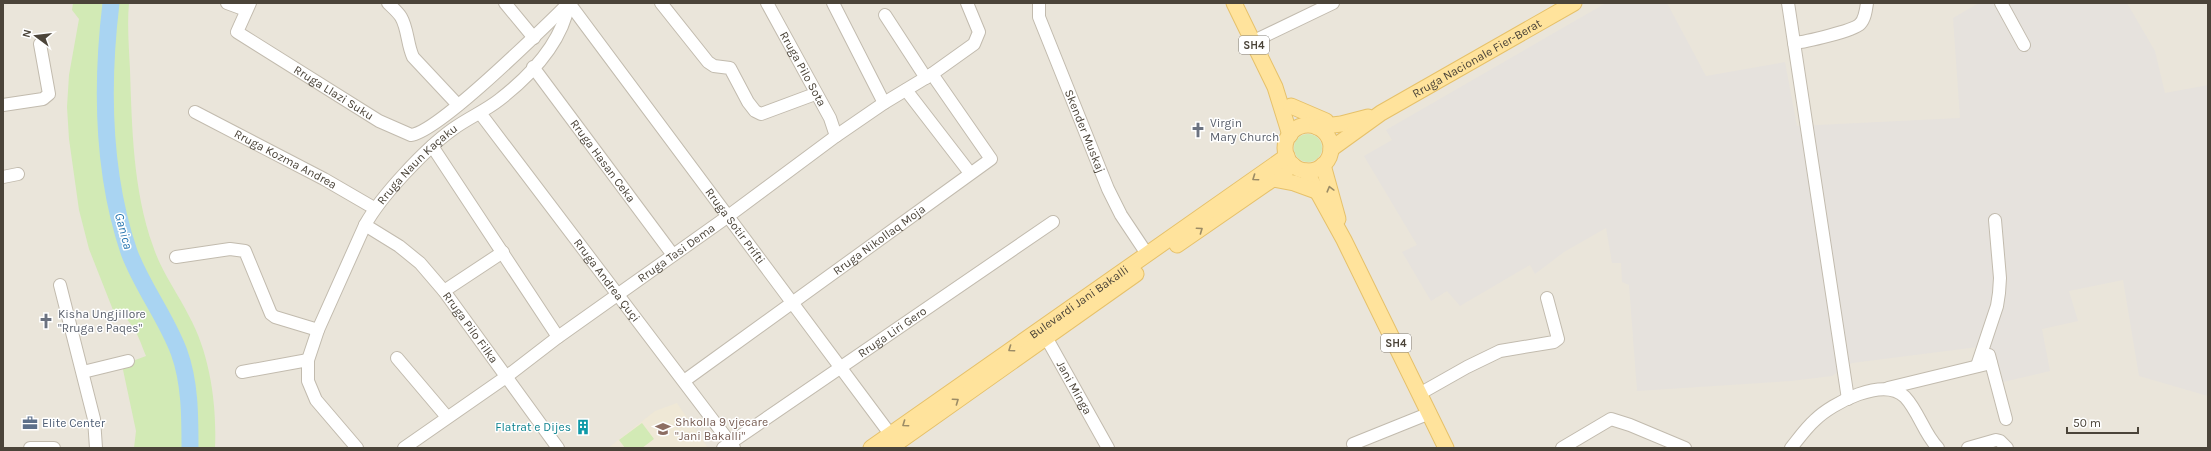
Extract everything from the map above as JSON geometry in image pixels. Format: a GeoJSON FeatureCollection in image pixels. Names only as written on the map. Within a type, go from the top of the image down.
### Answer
{"type":"FeatureCollection","features":[{"type":"Feature","properties":{"kind":"main road","name":"SH4"},"geometry":{"type":"LineString","coordinates":[[1234,3],[1252,42],[1276,87],[1291,106],[1313,126],[1327,136],[1331,149]]}},
{"type":"Feature","properties":{"kind":"main road","name":"Rruga Nacionale Fier-Berat"},"geometry":{"type":"LineString","coordinates":[[1331,149],[1380,113],[1574,3]]}},
{"type":"Feature","properties":{"kind":"main road","name":"SH4"},"geometry":{"type":"LineString","coordinates":[[1276,87],[1290,134],[1285,146],[1295,164],[1316,191],[1344,240],[1421,394],[1446,448]]}},
{"type":"Feature","properties":{"kind":"main road"},"geometry":{"type":"LineString","coordinates":[[1291,106],[1321,120],[1341,124]]}},
{"type":"Feature","properties":{"kind":"main road","name":"Rruga Nacionale Fier-Berat"},"geometry":{"type":"LineString","coordinates":[[1313,126],[1341,124],[1380,113]]}},
{"type":"Feature","properties":{"kind":"main road"},"geometry":{"type":"LineString","coordinates":[[1290,134],[1298,127],[1313,126]]}},
{"type":"Feature","properties":{"kind":"main road"},"geometry":{"type":"LineString","coordinates":[[1295,164],[1317,169],[1328,159],[1331,149]]}},
{"type":"Feature","properties":{"kind":"main road","name":"Bulevardi Jani Bakalli"},"geometry":{"type":"LineString","coordinates":[[871,448],[895,443],[1147,254],[1295,164]]}},
{"type":"Feature","properties":{"kind":"main road","name":"Bulevardi Jani Bakalli"},"geometry":{"type":"LineString","coordinates":[[1044,332],[1295,164]]}},
{"type":"Feature","properties":{"kind":"main road","name":"SH4"},"geometry":{"type":"LineString","coordinates":[[1323,165],[1344,240]]}},
{"type":"Feature","properties":{"kind":"main road"},"geometry":{"type":"LineString","coordinates":[[1273,179],[1299,184],[1316,191]]}},
{"type":"Feature","properties":{"kind":"street"},"geometry":{"type":"LineString","coordinates":[[228,3],[248,7]]}},
{"type":"Feature","properties":{"kind":"street"},"geometry":{"type":"LineString","coordinates":[[388,3],[400,16],[405,27],[408,48],[413,57],[458,105]]}},
{"type":"Feature","properties":{"kind":"street"},"geometry":{"type":"LineString","coordinates":[[505,3],[534,38]]}},
{"type":"Feature","properties":{"kind":"street","name":"Rruga Llazi Suku"},"geometry":{"type":"LineString","coordinates":[[248,7],[237,32],[392,127],[411,135],[419,134],[458,105],[534,38],[569,3]]}},
{"type":"Feature","properties":{"kind":"street","name":"Rruga Naun Kaçaku"},"geometry":{"type":"LineString","coordinates":[[357,448],[316,400],[308,381],[308,360],[318,330],[365,225],[374,208],[432,146],[453,129],[499,100],[533,67],[561,30],[569,3]]}},
{"type":"Feature","properties":{"kind":"street","name":"Rruga Sotir Prifti"},"geometry":{"type":"LineString","coordinates":[[569,3],[895,443]]}},
{"type":"Feature","properties":{"kind":"street"},"geometry":{"type":"LineString","coordinates":[[661,3],[708,62],[714,66],[730,68],[748,102],[755,111],[762,114],[771,112],[815,94]]}},
{"type":"Feature","properties":{"kind":"street","name":"Rruga Pilo Sota"},"geometry":{"type":"LineString","coordinates":[[767,3],[815,94],[830,118],[836,136]]}},
{"type":"Feature","properties":{"kind":"street"},"geometry":{"type":"LineString","coordinates":[[833,3],[884,103]]}},
{"type":"Feature","properties":{"kind":"street","name":"Rruga Tasi Dema"},"geometry":{"type":"LineString","coordinates":[[404,448],[506,377],[558,337],[727,217],[836,136],[884,103],[929,76],[974,44],[978,38],[977,25],[967,3]]}},
{"type":"Feature","properties":{"kind":"street","name":"Skender Muskaj"},"geometry":{"type":"LineString","coordinates":[[1039,3],[1039,17],[1105,183],[1121,215],[1147,254]]}},
{"type":"Feature","properties":{"kind":"street"},"geometry":{"type":"LineString","coordinates":[[1252,42],[1331,3]]}},
{"type":"Feature","properties":{"kind":"street"},"geometry":{"type":"LineString","coordinates":[[1788,3],[1848,399]]}},
{"type":"Feature","properties":{"kind":"street"},"geometry":{"type":"LineString","coordinates":[[1794,43],[1812,41],[1858,26],[1864,16],[1867,3]]}},
{"type":"Feature","properties":{"kind":"street"},"geometry":{"type":"LineString","coordinates":[[2001,3],[2024,45]]}},
{"type":"Feature","properties":{"kind":"street"},"geometry":{"type":"LineString","coordinates":[[885,15],[929,76]]}},
{"type":"Feature","properties":{"kind":"street"},"geometry":{"type":"LineString","coordinates":[[3,105],[43,99],[49,94],[40,44]]}},
{"type":"Feature","properties":{"kind":"street","name":"Rruga Hasan Ceka"},"geometry":{"type":"LineString","coordinates":[[533,67],[673,255]]}},
{"type":"Feature","properties":{"kind":"street","name":"Rruga Nikollaq Moja"},"geometry":{"type":"LineString","coordinates":[[684,381],[991,159],[929,76]]}},
{"type":"Feature","properties":{"kind":"street"},"geometry":{"type":"LineString","coordinates":[[906,90],[970,173]]}},
{"type":"Feature","properties":{"kind":"street","name":"Rruga Kozma Andrea"},"geometry":{"type":"LineString","coordinates":[[195,112],[324,179],[374,208]]}},
{"type":"Feature","properties":{"kind":"street","name":"Rruga Andrea Çuçi"},"geometry":{"type":"LineString","coordinates":[[480,113],[617,295],[684,381],[729,446]]}},
{"type":"Feature","properties":{"kind":"street"},"geometry":{"type":"LineString","coordinates":[[432,146],[558,337]]}},
{"type":"Feature","properties":{"kind":"street"},"geometry":{"type":"LineString","coordinates":[[3,177],[18,174]]}},
{"type":"Feature","properties":{"kind":"street"},"geometry":{"type":"LineString","coordinates":[[1977,366],[1997,306],[1999,293],[2000,278],[1995,220]]}},
{"type":"Feature","properties":{"kind":"street","name":"Rruga Liri Gero"},"geometry":{"type":"LineString","coordinates":[[729,446],[840,367],[1053,222]]}},
{"type":"Feature","properties":{"kind":"street","name":"Rruga Pilo Filka"},"geometry":{"type":"LineString","coordinates":[[365,225],[399,246],[420,263],[444,291],[558,448]]}},
{"type":"Feature","properties":{"kind":"street"},"geometry":{"type":"LineString","coordinates":[[176,257],[230,249],[245,251],[271,314],[275,317],[318,330]]}},
{"type":"Feature","properties":{"kind":"street"},"geometry":{"type":"LineString","coordinates":[[444,291],[503,252]]}},
{"type":"Feature","properties":{"kind":"street"},"geometry":{"type":"LineString","coordinates":[[60,285],[94,419],[96,448]]}},
{"type":"Feature","properties":{"kind":"street"},"geometry":{"type":"LineString","coordinates":[[1421,394],[1495,353],[1554,342],[1558,339],[1547,298]]}},
{"type":"Feature","properties":{"kind":"street","name":"Jani Minga"},"geometry":{"type":"LineString","coordinates":[[1044,332],[1108,448]]}},
{"type":"Feature","properties":{"kind":"street"},"geometry":{"type":"LineString","coordinates":[[1985,340],[2006,419]]}},
{"type":"Feature","properties":{"kind":"street"},"geometry":{"type":"LineString","coordinates":[[397,358],[447,417]]}},
{"type":"Feature","properties":{"kind":"street"},"geometry":{"type":"LineString","coordinates":[[242,372],[308,360]]}},
{"type":"Feature","properties":{"kind":"street"},"geometry":{"type":"LineString","coordinates":[[82,372],[128,361]]}},
{"type":"Feature","properties":{"kind":"street"},"geometry":{"type":"LineString","coordinates":[[1791,448],[1815,420],[1826,410],[1848,399],[1865,392],[1991,363]]}},
{"type":"Feature","properties":{"kind":"street"},"geometry":{"type":"LineString","coordinates":[[1887,388],[1896,391],[1905,397],[1927,435],[1938,448]]}},
{"type":"Feature","properties":{"kind":"street"},"geometry":{"type":"LineString","coordinates":[[1353,444],[1430,413]]}},
{"type":"Feature","properties":{"kind":"street"},"geometry":{"type":"LineString","coordinates":[[1562,448],[1611,419],[1630,424],[1685,448]]}},
{"type":"Feature","properties":{"kind":"street"},"geometry":{"type":"LineString","coordinates":[[1968,448],[1996,440],[2007,448]]}},
{"type":"Feature","properties":{"kind":"street"},"geometry":{"type":"LineString","coordinates":[[30,448],[54,448]]}},
{"type":"Feature","properties":{"kind":"shaded area"},"geometry":{"type":"Polygon","coordinates":[[[3,3],[2208,3],[2208,448],[3,448],[3,3]]]}},
{"type":"Feature","properties":{"kind":"shaded area"},"geometry":{"type":"Polygon","coordinates":[[[1606,3],[1667,3],[1706,76],[1785,62],[1797,126],[1960,118],[1953,18],[1979,3],[2127,3],[2155,51],[2165,93],[2208,85],[2208,396],[2139,376],[2123,280],[2069,291],[2078,321],[2042,329],[2050,371],[2003,382],[1978,347],[1852,363],[1832,376],[1791,381],[1637,391],[1629,285],[1622,282],[1621,263],[1612,263],[1606,228],[1564,252],[1535,274],[1530,265],[1460,306],[1447,291],[1431,301],[1402,252],[1417,245],[1364,156],[1392,140],[1386,130],[1606,3]]]}},
{"type":"Feature","properties":{"kind":"shaded area","name":"Shkolla 9 vjecare \"Jani Bakalli\""},"geometry":{"type":"Polygon","coordinates":[[[677,403],[708,448],[608,448],[655,411],[677,403]]]}},
{"type":"Feature","properties":{"kind":"green space"},"geometry":{"type":"Polygon","coordinates":[[[73,3],[129,3],[128,36],[133,136],[137,181],[141,203],[146,225],[156,255],[189,316],[207,363],[211,380],[215,415],[215,448],[134,448],[136,431],[122,365],[146,356],[138,335],[131,324],[113,310],[89,249],[79,210],[69,139],[67,107],[69,75],[79,19],[72,10],[73,3]]]}},
{"type":"Feature","properties":{"kind":"green space"},"geometry":{"type":"Polygon","coordinates":[[[1308,134],[1318,138],[1322,148],[1318,158],[1308,162],[1298,158],[1294,148],[1298,138],[1308,134]]]}},
{"type":"Feature","properties":{"kind":"green space"},"geometry":{"type":"Polygon","coordinates":[[[642,423],[654,439],[642,448],[625,448],[619,440],[642,423]]]}},
{"type":"Feature","properties":{"kind":"waterway","name":"Ganica"},"geometry":{"type":"LineString","coordinates":[[111,3],[105,97],[106,129],[113,191],[120,222],[134,265],[174,339],[183,363],[189,399],[190,448]]}},
{"type":"Feature","properties":{"kind":"place","name":"Virgin Mary Church"},"geometry":{"type":"Point","coordinates":[1198,130]}},
{"type":"Feature","properties":{"kind":"place","name":"Kisha Ungjillore \"Rruga e Paqes\""},"geometry":{"type":"Point","coordinates":[46,321]}},
{"type":"Feature","properties":{"kind":"place","name":"Elite Center"},"geometry":{"type":"Point","coordinates":[30,423]}},
{"type":"Feature","properties":{"kind":"place","name":"Flatrat e Dijes"},"geometry":{"type":"Point","coordinates":[583,427]}},
{"type":"Feature","properties":{"kind":"place","name":"Shkolla 9 vjecare \"Jani Bakalli\""},"geometry":{"type":"Point","coordinates":[663,429]}}]}
